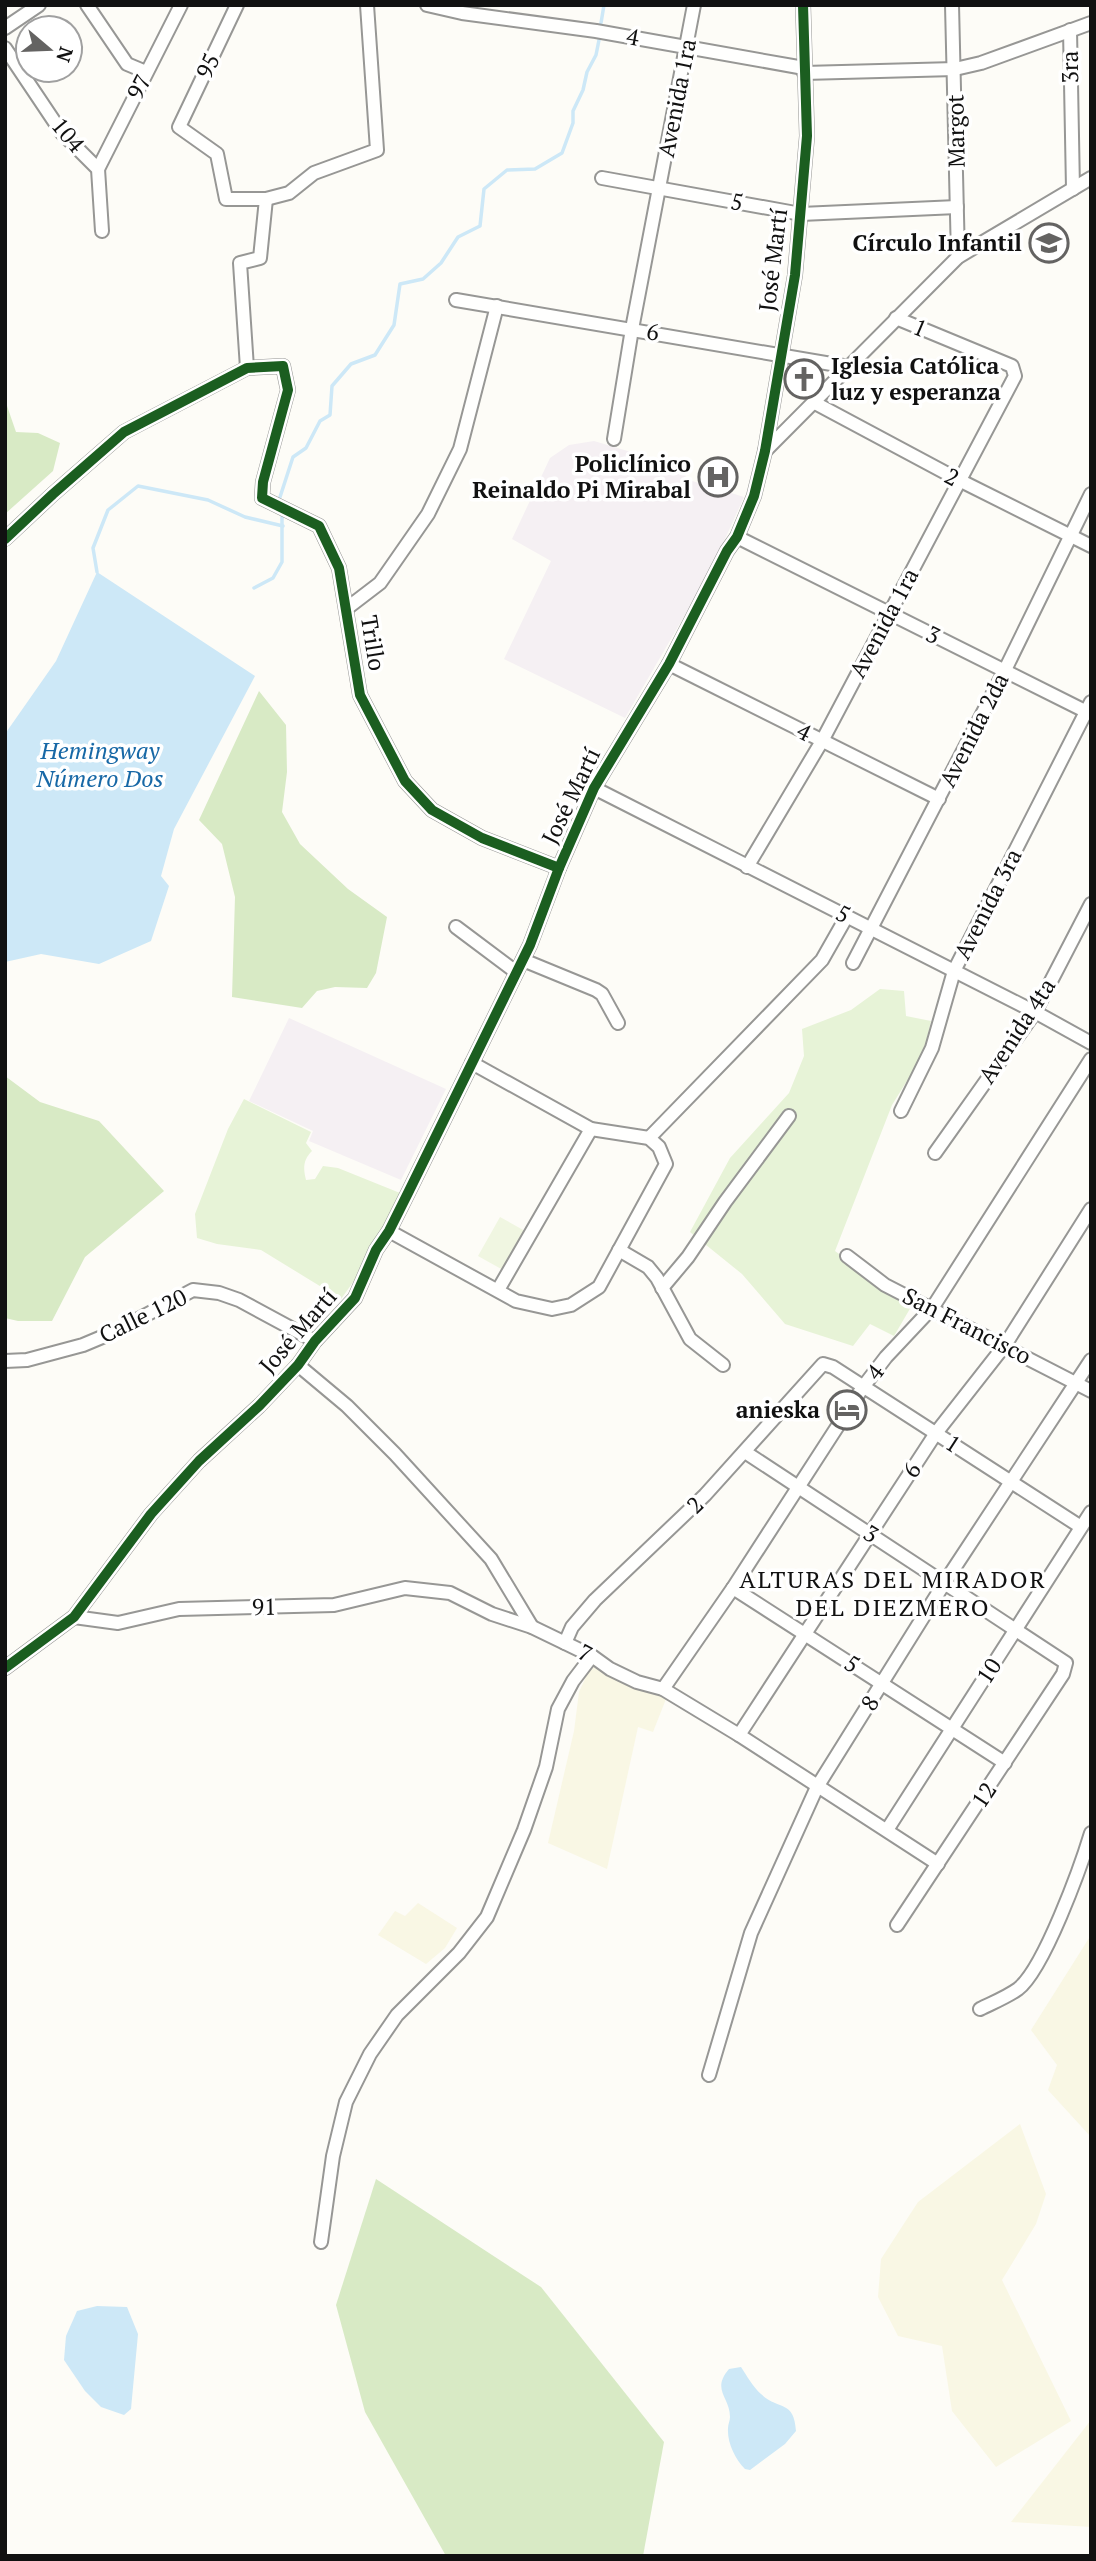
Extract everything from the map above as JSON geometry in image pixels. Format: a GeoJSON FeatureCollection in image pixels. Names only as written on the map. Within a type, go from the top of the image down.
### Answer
{"type":"FeatureCollection","features":[{"type":"Feature","properties":{"kind":"street"},"geometry":{"type":"LineString","coordinates":[[5,28],[39,5]]}},
{"type":"Feature","properties":{"kind":"street"},"geometry":{"type":"LineString","coordinates":[[87,5],[127,64],[146,72]]}},
{"type":"Feature","properties":{"kind":"street","name":"97"},"geometry":{"type":"LineString","coordinates":[[98,169],[181,5]]}},
{"type":"Feature","properties":{"kind":"street","name":"95"},"geometry":{"type":"LineString","coordinates":[[237,5],[179,127],[216,154],[226,199],[266,199]]}},
{"type":"Feature","properties":{"kind":"street"},"geometry":{"type":"LineString","coordinates":[[5,539],[27,516],[124,432],[247,368],[240,263],[260,258],[266,199],[289,193],[314,173],[377,150],[367,5]]}},
{"type":"Feature","properties":{"kind":"street","name":"4"},"geometry":{"type":"LineString","coordinates":[[428,5],[688,47],[804,71],[955,69],[981,63],[1091,23]]}},
{"type":"Feature","properties":{"kind":"street","name":"Avenida 1ra"},"geometry":{"type":"LineString","coordinates":[[614,439],[632,329],[694,5]]}},
{"type":"Feature","properties":{"kind":"street","name":"José Martí"},"geometry":{"type":"LineString","coordinates":[[74,1617],[151,1514],[199,1461],[259,1406],[298,1365],[315,1341],[355,1298],[376,1250],[389,1231],[523,960],[559,867],[594,788],[669,664],[727,551],[737,537],[754,496],[765,451],[795,275],[807,136],[803,5]]}},
{"type":"Feature","properties":{"kind":"street","name":"Margot"},"geometry":{"type":"LineString","coordinates":[[952,5],[958,257]]}},
{"type":"Feature","properties":{"kind":"street","name":"3ra"},"geometry":{"type":"LineString","coordinates":[[1070,30],[1073,188]]}},
{"type":"Feature","properties":{"kind":"street","name":"104"},"geometry":{"type":"LineString","coordinates":[[5,48],[62,133],[98,169],[102,231]]}},
{"type":"Feature","properties":{"kind":"street","name":"5"},"geometry":{"type":"LineString","coordinates":[[602,178],[801,214],[957,207]]}},
{"type":"Feature","properties":{"kind":"street"},"geometry":{"type":"LineString","coordinates":[[765,451],[958,257],[1091,178]]}},
{"type":"Feature","properties":{"kind":"street","name":"6"},"geometry":{"type":"LineString","coordinates":[[456,300],[849,367]]}},
{"type":"Feature","properties":{"kind":"street"},"geometry":{"type":"LineString","coordinates":[[346,609],[380,583],[428,513],[460,449],[497,306]]}},
{"type":"Feature","properties":{"kind":"street","name":"1"},"geometry":{"type":"LineString","coordinates":[[896,317],[1012,366],[1015,376]]}},
{"type":"Feature","properties":{"kind":"street","name":"Trillo"},"geometry":{"type":"LineString","coordinates":[[247,368],[283,366],[288,390],[263,482],[262,498],[319,526],[339,568],[360,695],[405,781],[432,810],[472,833],[559,867]]}},
{"type":"Feature","properties":{"kind":"street","name":"Avenida 1ra"},"geometry":{"type":"LineString","coordinates":[[747,867],[822,741],[1015,376]]}},
{"type":"Feature","properties":{"kind":"street","name":"2"},"geometry":{"type":"LineString","coordinates":[[815,403],[959,480],[1091,546]]}},
{"type":"Feature","properties":{"kind":"street","name":"Avenida 2da"},"geometry":{"type":"LineString","coordinates":[[853,963],[1004,672],[1091,494]]}},
{"type":"Feature","properties":{"kind":"street","name":"3"},"geometry":{"type":"LineString","coordinates":[[737,537],[1004,672],[1089,709]]}},
{"type":"Feature","properties":{"kind":"street","name":"4"},"geometry":{"type":"LineString","coordinates":[[669,664],[939,799]]}},
{"type":"Feature","properties":{"kind":"street","name":"Avenida 3ra"},"geometry":{"type":"LineString","coordinates":[[901,1111],[932,1048],[954,971],[1089,709]]}},
{"type":"Feature","properties":{"kind":"street","name":"5"},"geometry":{"type":"LineString","coordinates":[[594,788],[1091,1043]]}},
{"type":"Feature","properties":{"kind":"street","name":"Avenida 4ta"},"geometry":{"type":"LineString","coordinates":[[935,1153],[1035,1012],[1091,904]]}},
{"type":"Feature","properties":{"kind":"street"},"geometry":{"type":"LineString","coordinates":[[649,1138],[822,960],[847,916]]}},
{"type":"Feature","properties":{"kind":"street"},"geometry":{"type":"LineString","coordinates":[[456,927],[516,972]]}},
{"type":"Feature","properties":{"kind":"street"},"geometry":{"type":"LineString","coordinates":[[523,960],[596,990],[602,994],[618,1023]]}},
{"type":"Feature","properties":{"kind":"street","name":"4"},"geometry":{"type":"LineString","coordinates":[[663,1689],[733,1588],[863,1387],[886,1357],[933,1307],[1091,1059]]}},
{"type":"Feature","properties":{"kind":"street"},"geometry":{"type":"LineString","coordinates":[[389,1231],[516,1301],[552,1310],[571,1305],[599,1287],[666,1164],[659,1147],[649,1138],[591,1129],[472,1062]]}},
{"type":"Feature","properties":{"kind":"street"},"geometry":{"type":"LineString","coordinates":[[662,1288],[789,1116]]}},
{"type":"Feature","properties":{"kind":"street"},"geometry":{"type":"LineString","coordinates":[[498,1290],[591,1129]]}},
{"type":"Feature","properties":{"kind":"street","name":"6"},"geometry":{"type":"LineString","coordinates":[[739,1735],[936,1433],[1005,1345],[1091,1209]]}},
{"type":"Feature","properties":{"kind":"street"},"geometry":{"type":"LineString","coordinates":[[619,1250],[648,1267],[690,1339],[723,1365]]}},
{"type":"Feature","properties":{"kind":"street","name":"San Francisco"},"geometry":{"type":"LineString","coordinates":[[847,1256],[886,1285],[1091,1391]]}},
{"type":"Feature","properties":{"kind":"street","name":"Calle 120"},"geometry":{"type":"LineString","coordinates":[[5,1361],[27,1360],[83,1345],[114,1332],[193,1290],[219,1293],[239,1300],[315,1341]]}},
{"type":"Feature","properties":{"kind":"street","name":"8"},"geometry":{"type":"LineString","coordinates":[[709,2075],[751,1933],[817,1787],[945,1582],[1091,1360]]}},
{"type":"Feature","properties":{"kind":"street","name":"1"},"geometry":{"type":"LineString","coordinates":[[823,1364],[833,1367],[1081,1527]]}},
{"type":"Feature","properties":{"kind":"street","name":"2"},"geometry":{"type":"LineString","coordinates":[[565,1643],[572,1627],[595,1600],[705,1494],[823,1364]]}},
{"type":"Feature","properties":{"kind":"street"},"geometry":{"type":"LineString","coordinates":[[298,1365],[347,1406],[396,1454],[491,1559],[532,1627]]}},
{"type":"Feature","properties":{"kind":"street","name":"3"},"geometry":{"type":"LineString","coordinates":[[745,1452],[1066,1663]]}},
{"type":"Feature","properties":{"kind":"street","name":"10"},"geometry":{"type":"LineString","coordinates":[[887,1830],[1091,1512]]}},
{"type":"Feature","properties":{"kind":"street","name":"91"},"geometry":{"type":"LineString","coordinates":[[74,1617],[118,1623],[179,1609],[334,1605],[405,1588],[450,1593],[492,1614],[532,1627]]}},
{"type":"Feature","properties":{"kind":"street","name":"5"},"geometry":{"type":"LineString","coordinates":[[733,1588],[1005,1763]]}},
{"type":"Feature","properties":{"kind":"street"},"geometry":{"type":"LineString","coordinates":[[5,1668],[74,1617]]}},
{"type":"Feature","properties":{"kind":"street","name":"7"},"geometry":{"type":"LineString","coordinates":[[532,1627],[592,1656],[610,1669],[637,1682],[663,1689],[938,1864]]}},
{"type":"Feature","properties":{"kind":"street"},"geometry":{"type":"LineString","coordinates":[[321,2242],[333,2156],[346,2102],[370,2054],[397,2015],[459,1953],[486,1917],[524,1830],[546,1768],[558,1709],[573,1681],[592,1656]]}},
{"type":"Feature","properties":{"kind":"street","name":"12"},"geometry":{"type":"LineString","coordinates":[[897,1925],[1063,1674],[1066,1663]]}},
{"type":"Feature","properties":{"kind":"street"},"geometry":{"type":"LineString","coordinates":[[980,2009],[1019,1988],[1036,1967],[1066,1903],[1089,1838]]}},
{"type":"Feature","properties":{"kind":"shaded area"},"geometry":{"type":"Polygon","coordinates":[[[594,441],[685,468],[686,479],[744,497],[711,570],[625,718],[504,659],[551,561],[512,539],[550,458],[569,445],[594,441]]]}},
{"type":"Feature","properties":{"kind":"shaded area"},"geometry":{"type":"Polygon","coordinates":[[[289,1018],[446,1089],[401,1180],[309,1141],[313,1131],[249,1101],[289,1018]]]}},
{"type":"Feature","properties":{"kind":"shaded area"},"geometry":{"type":"Polygon","coordinates":[[[591,1666],[666,1699],[653,1732],[638,1727],[607,1869],[548,1843],[574,1731],[579,1692],[591,1666]]]}},
{"type":"Feature","properties":{"kind":"shaded area"},"geometry":{"type":"Polygon","coordinates":[[[418,1903],[457,1928],[445,1948],[426,1964],[378,1935],[395,1911],[405,1916],[418,1903]]]}},
{"type":"Feature","properties":{"kind":"shaded area"},"geometry":{"type":"Polygon","coordinates":[[[1091,1935],[1091,2137],[1048,2090],[1057,2065],[1031,2030],[1091,1935]]]}},
{"type":"Feature","properties":{"kind":"shaded area"},"geometry":{"type":"Polygon","coordinates":[[[1020,2124],[1046,2194],[1036,2224],[1002,2280],[1071,2421],[996,2467],[952,2411],[942,2346],[898,2336],[878,2297],[881,2259],[918,2202],[1020,2124]]]}},
{"type":"Feature","properties":{"kind":"shaded area"},"geometry":{"type":"Polygon","coordinates":[[[1091,2420],[1091,2527],[1011,2522],[1091,2420]]]}},
{"type":"Feature","properties":{"kind":"green space"},"geometry":{"type":"Polygon","coordinates":[[[5,400],[16,432],[38,433],[60,443],[53,471],[5,514],[5,400]]]}},
{"type":"Feature","properties":{"kind":"green space"},"geometry":{"type":"Polygon","coordinates":[[[259,691],[286,725],[287,772],[282,812],[300,844],[348,889],[387,917],[376,973],[367,988],[335,987],[317,991],[302,1008],[232,997],[235,897],[222,844],[199,820],[259,691]]]}},
{"type":"Feature","properties":{"kind":"green space"},"geometry":{"type":"Polygon","coordinates":[[[880,989],[904,991],[906,1016],[931,1021],[923,1055],[892,1105],[835,1251],[911,1307],[894,1336],[870,1324],[853,1346],[785,1324],[742,1274],[690,1232],[730,1158],[789,1093],[804,1056],[802,1029],[851,1010],[880,989]]]}},
{"type":"Feature","properties":{"kind":"green space"},"geometry":{"type":"Polygon","coordinates":[[[5,1076],[40,1102],[99,1121],[164,1191],[85,1257],[52,1321],[18,1321],[5,1318],[5,1076]]]}},
{"type":"Feature","properties":{"kind":"green space"},"geometry":{"type":"Polygon","coordinates":[[[244,1099],[311,1132],[306,1143],[312,1151],[305,1164],[306,1180],[315,1179],[323,1166],[338,1168],[400,1193],[376,1250],[341,1299],[261,1250],[217,1244],[197,1238],[195,1214],[228,1129],[244,1099]]]}},
{"type":"Feature","properties":{"kind":"green space"},"geometry":{"type":"Polygon","coordinates":[[[500,1217],[525,1231],[503,1270],[478,1256],[500,1217]]]}},
{"type":"Feature","properties":{"kind":"green space"},"geometry":{"type":"Polygon","coordinates":[[[376,2179],[541,2287],[664,2442],[643,2556],[446,2556],[365,2412],[336,2305],[376,2179]]]}},
{"type":"Feature","properties":{"kind":"water","name":"Hemingway Número Dos"},"geometry":{"type":"Polygon","coordinates":[[[97,572],[255,676],[174,829],[161,876],[169,886],[151,941],[99,964],[41,954],[5,962],[5,734],[56,661],[97,572]]]}},
{"type":"Feature","properties":{"kind":"water"},"geometry":{"type":"Polygon","coordinates":[[[97,2306],[127,2307],[138,2334],[131,2409],[124,2415],[101,2407],[85,2391],[64,2360],[66,2336],[77,2311],[97,2306]]]}},
{"type":"Feature","properties":{"kind":"water"},"geometry":{"type":"Polygon","coordinates":[[[741,2367],[761,2394],[789,2410],[795,2421],[796,2431],[785,2444],[750,2470],[741,2465],[730,2444],[729,2410],[721,2388],[729,2369],[741,2367]]]}},
{"type":"Feature","properties":{"kind":"waterway"},"geometry":{"type":"LineString","coordinates":[[601,23],[604,5]]}},
{"type":"Feature","properties":{"kind":"waterway"},"geometry":{"type":"LineString","coordinates":[[280,497],[293,457],[306,448],[320,421],[330,415],[332,386],[351,364],[375,355],[394,325],[400,284],[423,279],[441,263],[458,237],[480,226],[484,189],[507,170],[535,169],[562,153],[573,123],[573,111],[596,55],[599,40]]}},
{"type":"Feature","properties":{"kind":"waterway"},"geometry":{"type":"LineString","coordinates":[[97,572],[93,548],[108,510],[138,486],[208,500],[245,517],[283,526]]}},
{"type":"Feature","properties":{"kind":"waterway"},"geometry":{"type":"LineString","coordinates":[[254,588],[273,578],[282,562],[282,516]]}},
{"type":"Feature","properties":{"kind":"cycle path"},"geometry":{"type":"LineString","coordinates":[[5,1668],[74,1617],[151,1514],[199,1461],[259,1406],[298,1365],[315,1341],[355,1298],[376,1250],[389,1231],[530,945],[559,868],[594,788],[669,664],[727,551],[737,537],[754,496],[765,451],[795,275],[807,136],[803,5]]}},
{"type":"Feature","properties":{"kind":"cycle path"},"geometry":{"type":"LineString","coordinates":[[5,539],[124,432],[247,368],[283,366],[288,390],[263,482],[262,498],[319,526],[339,568],[360,695],[405,781],[432,810],[482,838],[559,868]]}},
{"type":"Feature","properties":{"kind":"place","name":"Círculo Infantil"},"geometry":{"type":"Point","coordinates":[1049,243]}},
{"type":"Feature","properties":{"kind":"place","name":"Iglesia Católica luz y esperanza"},"geometry":{"type":"Point","coordinates":[804,379]}},
{"type":"Feature","properties":{"kind":"place","name":"Policlínico Reinaldo Pi Mirabal"},"geometry":{"type":"Point","coordinates":[718,477]}},
{"type":"Feature","properties":{"kind":"place","name":"anieska"},"geometry":{"type":"Point","coordinates":[847,1410]}},
{"type":"Feature","properties":{"kind":"district","name":"ALTURAS DEL MIRADOR DEL DIEZMERO"},"geometry":{"type":"Point","coordinates":[893,1594]}}]}
